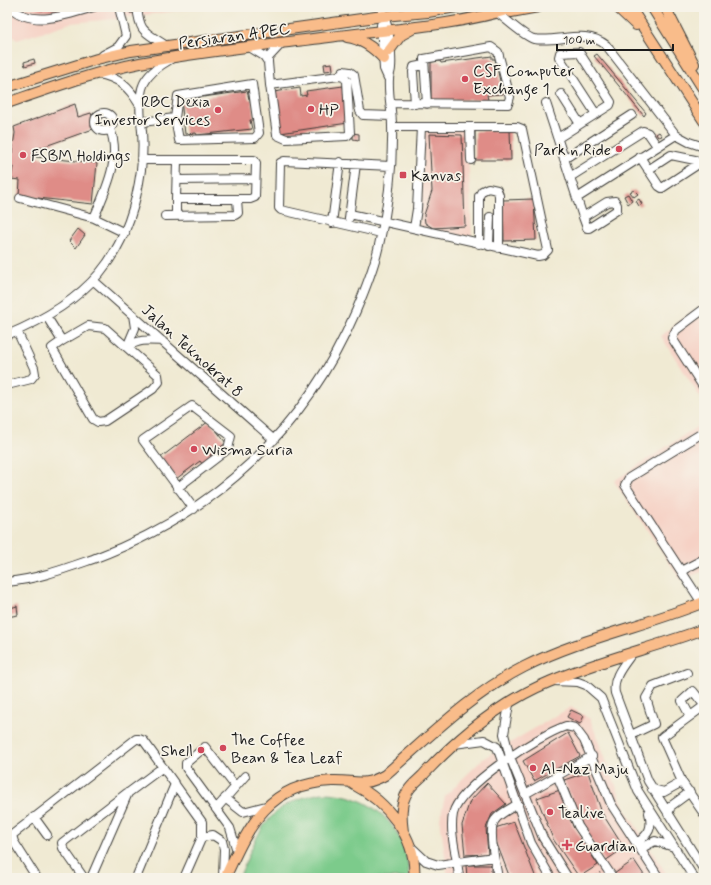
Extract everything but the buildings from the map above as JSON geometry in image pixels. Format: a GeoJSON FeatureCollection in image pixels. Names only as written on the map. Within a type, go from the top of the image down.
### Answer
{"type":"FeatureCollection","features":[{"type":"Feature","properties":{"kind":"main road","name":"Persiaran APEC"},"geometry":{"type":"LineString","coordinates":[[7,87],[97,59],[165,45],[382,12],[456,7]]}},
{"type":"Feature","properties":{"kind":"main road","name":"Persiaran APEC"},"geometry":{"type":"LineString","coordinates":[[7,103],[97,73],[140,63],[420,26],[496,14],[517,7]]}},
{"type":"Feature","properties":{"kind":"main road"},"geometry":{"type":"LineString","coordinates":[[475,17],[538,7]]}},
{"type":"Feature","properties":{"kind":"main road"},"geometry":{"type":"LineString","coordinates":[[617,7],[628,16],[666,62]]}},
{"type":"Feature","properties":{"kind":"main road"},"geometry":{"type":"LineString","coordinates":[[630,7],[704,121]]}},
{"type":"Feature","properties":{"kind":"main road"},"geometry":{"type":"LineString","coordinates":[[652,7],[704,90]]}},
{"type":"Feature","properties":{"kind":"main road"},"geometry":{"type":"LineString","coordinates":[[664,7],[704,82]]}},
{"type":"Feature","properties":{"kind":"main road"},"geometry":{"type":"LineString","coordinates":[[341,36],[356,38],[386,55],[401,35],[420,26]]}},
{"type":"Feature","properties":{"kind":"main road"},"geometry":{"type":"LineString","coordinates":[[351,783],[372,782],[385,775],[457,711],[502,680],[524,667],[568,647],[703,602]]}},
{"type":"Feature","properties":{"kind":"main road"},"geometry":{"type":"LineString","coordinates":[[403,832],[401,818],[403,803],[408,791],[454,744],[509,704],[550,681],[589,665],[665,643],[704,629]]}},
{"type":"Feature","properties":{"kind":"main road"},"geometry":{"type":"LineString","coordinates":[[224,878],[237,851],[256,818],[266,806],[289,790],[314,782],[338,780],[351,783],[367,791],[387,808],[403,832],[413,857],[414,878]]}},
{"type":"Feature","properties":{"kind":"street"},"geometry":{"type":"LineString","coordinates":[[10,7],[15,12],[26,16],[48,19],[94,7]]}},
{"type":"Feature","properties":{"kind":"street"},"geometry":{"type":"LineString","coordinates":[[97,59],[118,47],[126,36],[119,7]]}},
{"type":"Feature","properties":{"kind":"street"},"geometry":{"type":"LineString","coordinates":[[137,7],[139,23],[142,30],[165,45]]}},
{"type":"Feature","properties":{"kind":"street"},"geometry":{"type":"LineString","coordinates":[[7,582],[45,576],[119,549],[157,531],[194,509],[227,485],[274,440],[300,409],[328,367],[345,337],[368,281],[384,221],[391,166],[392,127],[388,78],[384,69],[386,55],[382,12]]}},
{"type":"Feature","properties":{"kind":"street"},"geometry":{"type":"LineString","coordinates":[[499,14],[532,38],[585,36],[600,40],[606,45],[676,135],[689,142],[704,147]]}},
{"type":"Feature","properties":{"kind":"street"},"geometry":{"type":"LineString","coordinates":[[270,85],[339,76],[344,77],[347,81],[351,122],[350,133],[346,136],[286,139],[277,135],[270,85],[268,58],[281,44]]}},
{"type":"Feature","properties":{"kind":"street"},"geometry":{"type":"LineString","coordinates":[[251,48],[264,56],[268,62]]}},
{"type":"Feature","properties":{"kind":"street"},"geometry":{"type":"LineString","coordinates":[[391,103],[415,104],[427,104],[508,104],[511,100],[498,52],[494,48],[428,57],[424,59],[427,104]]}},
{"type":"Feature","properties":{"kind":"street"},"geometry":{"type":"LineString","coordinates":[[558,138],[596,114],[610,105],[611,100],[580,52],[560,53],[559,57],[596,114]]}},
{"type":"Feature","properties":{"kind":"street"},"geometry":{"type":"LineString","coordinates":[[7,335],[47,317],[94,281],[109,261],[125,233],[132,209],[141,160],[142,122],[139,104],[141,93],[147,78],[159,66],[174,58]]}},
{"type":"Feature","properties":{"kind":"street"},"geometry":{"type":"LineString","coordinates":[[415,104],[414,67],[424,65]]}},
{"type":"Feature","properties":{"kind":"street"},"geometry":{"type":"LineString","coordinates":[[339,76],[342,71],[350,72],[354,75],[360,111],[363,115],[391,116]]}},
{"type":"Feature","properties":{"kind":"street"},"geometry":{"type":"LineString","coordinates":[[97,73],[114,78],[121,82],[139,104]]}},
{"type":"Feature","properties":{"kind":"street"},"geometry":{"type":"LineString","coordinates":[[252,84],[259,133],[255,138],[180,141],[175,118],[178,96],[252,84]]}},
{"type":"Feature","properties":{"kind":"street"},"geometry":{"type":"LineString","coordinates":[[561,94],[580,124]]}},
{"type":"Feature","properties":{"kind":"street"},"geometry":{"type":"LineString","coordinates":[[546,103],[583,217]]}},
{"type":"Feature","properties":{"kind":"street"},"geometry":{"type":"LineString","coordinates":[[564,159],[632,115]]}},
{"type":"Feature","properties":{"kind":"street"},"geometry":{"type":"LineString","coordinates":[[142,122],[175,118]]}},
{"type":"Feature","properties":{"kind":"street"},"geometry":{"type":"LineString","coordinates":[[350,214],[538,256],[543,255],[548,250],[522,129],[516,127],[392,127]]}},
{"type":"Feature","properties":{"kind":"street"},"geometry":{"type":"LineString","coordinates":[[414,228],[417,209],[421,127]]}},
{"type":"Feature","properties":{"kind":"street"},"geometry":{"type":"LineString","coordinates":[[470,127],[471,160]]}},
{"type":"Feature","properties":{"kind":"street"},"geometry":{"type":"LineString","coordinates":[[94,218],[111,175],[114,151],[110,129]]}},
{"type":"Feature","properties":{"kind":"street"},"geometry":{"type":"LineString","coordinates":[[570,177],[643,131],[648,132],[657,146]]}},
{"type":"Feature","properties":{"kind":"street"},"geometry":{"type":"LineString","coordinates":[[577,198],[676,135]]}},
{"type":"Feature","properties":{"kind":"street"},"geometry":{"type":"LineString","coordinates":[[640,158],[648,170],[659,186],[662,188],[697,165],[697,163],[695,160],[671,155],[648,170]]}},
{"type":"Feature","properties":{"kind":"street"},"geometry":{"type":"LineString","coordinates":[[141,160],[254,160],[256,163],[255,197],[250,199],[176,199]]}},
{"type":"Feature","properties":{"kind":"street"},"geometry":{"type":"LineString","coordinates":[[381,233],[332,223],[281,210],[279,208],[280,163],[284,160],[391,166]]}},
{"type":"Feature","properties":{"kind":"street"},"geometry":{"type":"LineString","coordinates":[[176,216],[177,161]]}},
{"type":"Feature","properties":{"kind":"street"},"geometry":{"type":"LineString","coordinates":[[332,223],[340,162]]}},
{"type":"Feature","properties":{"kind":"street"},"geometry":{"type":"LineString","coordinates":[[347,225],[350,214],[356,164]]}},
{"type":"Feature","properties":{"kind":"street"},"geometry":{"type":"LineString","coordinates":[[177,180],[255,179]]}},
{"type":"Feature","properties":{"kind":"street"},"geometry":{"type":"LineString","coordinates":[[479,244],[479,196],[482,191],[491,188],[497,190],[499,195],[499,248]]}},
{"type":"Feature","properties":{"kind":"street"},"geometry":{"type":"LineString","coordinates":[[20,198],[94,218],[125,233]]}},
{"type":"Feature","properties":{"kind":"street"},"geometry":{"type":"LineString","coordinates":[[165,216],[235,215],[238,213],[237,199]]}},
{"type":"Feature","properties":{"kind":"street"},"geometry":{"type":"LineString","coordinates":[[489,246],[490,217]]}},
{"type":"Feature","properties":{"kind":"street","name":"Jalan Teknokrat 8"},"geometry":{"type":"LineString","coordinates":[[94,281],[274,440]]}},
{"type":"Feature","properties":{"kind":"street"},"geometry":{"type":"LineString","coordinates":[[704,309],[676,330],[672,338],[704,388]]}},
{"type":"Feature","properties":{"kind":"street"},"geometry":{"type":"LineString","coordinates":[[127,347],[135,328],[133,315]]}},
{"type":"Feature","properties":{"kind":"street"},"geometry":{"type":"LineString","coordinates":[[47,317],[62,341]]}},
{"type":"Feature","properties":{"kind":"street"},"geometry":{"type":"LineString","coordinates":[[88,326],[105,328],[158,375],[159,382],[153,389],[105,421],[98,422],[93,419],[52,348],[62,341],[88,326]]}},
{"type":"Feature","properties":{"kind":"street"},"geometry":{"type":"LineString","coordinates":[[11,384],[31,379],[35,374],[34,368],[17,331]]}},
{"type":"Feature","properties":{"kind":"street"},"geometry":{"type":"LineString","coordinates":[[127,347],[137,341],[145,339],[162,341]]}},
{"type":"Feature","properties":{"kind":"street"},"geometry":{"type":"LineString","coordinates":[[178,488],[228,449],[231,436],[192,406],[143,440],[178,488],[194,509]]}},
{"type":"Feature","properties":{"kind":"street"},"geometry":{"type":"LineString","coordinates":[[703,602],[681,571],[626,487],[625,483],[629,478],[704,432]]}},
{"type":"Feature","properties":{"kind":"street"},"geometry":{"type":"LineString","coordinates":[[681,571],[704,559]]}},
{"type":"Feature","properties":{"kind":"street"},"geometry":{"type":"LineString","coordinates":[[633,652],[617,674],[614,686],[652,789],[704,870]]}},
{"type":"Feature","properties":{"kind":"street"},"geometry":{"type":"LineString","coordinates":[[631,735],[654,724],[646,698],[653,686],[687,673]]}},
{"type":"Feature","properties":{"kind":"street"},"geometry":{"type":"LineString","coordinates":[[550,681],[578,682],[586,685],[601,698],[634,782],[648,808],[694,878]]}},
{"type":"Feature","properties":{"kind":"street"},"geometry":{"type":"LineString","coordinates":[[690,716],[682,701],[693,691],[704,706],[662,737],[682,782],[704,814]]}},
{"type":"Feature","properties":{"kind":"street"},"geometry":{"type":"LineString","coordinates":[[509,704],[504,721],[504,734],[510,757],[543,838],[568,878]]}},
{"type":"Feature","properties":{"kind":"street"},"geometry":{"type":"LineString","coordinates":[[459,878],[452,825],[456,806],[468,791],[502,762],[566,726],[572,726],[578,732],[592,756],[611,804],[660,878]]}},
{"type":"Feature","properties":{"kind":"street"},"geometry":{"type":"LineString","coordinates":[[37,878],[12,836],[15,831],[139,738],[144,741],[202,822],[202,837],[184,878]]}},
{"type":"Feature","properties":{"kind":"street"},"geometry":{"type":"LineString","coordinates":[[454,744],[478,740],[488,741],[497,747],[535,852],[551,878]]}},
{"type":"Feature","properties":{"kind":"street"},"geometry":{"type":"LineString","coordinates":[[235,786],[205,748],[186,763],[186,768],[234,835],[237,851]]}},
{"type":"Feature","properties":{"kind":"street"},"geometry":{"type":"LineString","coordinates":[[525,794],[592,756]]}},
{"type":"Feature","properties":{"kind":"street"},"geometry":{"type":"LineString","coordinates":[[84,878],[63,848],[62,843],[163,767]]}},
{"type":"Feature","properties":{"kind":"street"},"geometry":{"type":"LineString","coordinates":[[558,775],[578,826],[613,878]]}},
{"type":"Feature","properties":{"kind":"street"},"geometry":{"type":"LineString","coordinates":[[216,809],[245,776]]}},
{"type":"Feature","properties":{"kind":"street"},"geometry":{"type":"LineString","coordinates":[[652,789],[664,792],[682,782]]}},
{"type":"Feature","properties":{"kind":"street"},"geometry":{"type":"LineString","coordinates":[[136,878],[175,784]]}},
{"type":"Feature","properties":{"kind":"street"},"geometry":{"type":"LineString","coordinates":[[668,814],[671,806],[690,792]]}},
{"type":"Feature","properties":{"kind":"street"},"geometry":{"type":"LineString","coordinates":[[91,878],[128,793]]}},
{"type":"Feature","properties":{"kind":"street"},"geometry":{"type":"LineString","coordinates":[[225,798],[243,812],[266,806]]}},
{"type":"Feature","properties":{"kind":"street"},"geometry":{"type":"LineString","coordinates":[[498,878],[494,857],[492,825],[497,818],[518,804]]}},
{"type":"Feature","properties":{"kind":"street"},"geometry":{"type":"LineString","coordinates":[[639,846],[650,830],[651,822],[648,808]]}},
{"type":"Feature","properties":{"kind":"street"},"geometry":{"type":"LineString","coordinates":[[34,817],[47,835]]}},
{"type":"Feature","properties":{"kind":"street"},"geometry":{"type":"LineString","coordinates":[[202,837],[213,835],[222,841],[224,849],[224,878]]}},
{"type":"Feature","properties":{"kind":"street"},"geometry":{"type":"LineString","coordinates":[[639,846],[655,841],[674,848]]}},
{"type":"Feature","properties":{"kind":"street"},"geometry":{"type":"LineString","coordinates":[[408,845],[431,864],[458,864],[494,857]]}},
{"type":"Feature","properties":{"kind":"shaded area"},"geometry":{"type":"Polygon","coordinates":[[[7,7],[206,7],[115,19],[70,23],[17,40],[7,32],[7,7]]]}},
{"type":"Feature","properties":{"kind":"shaded area"},"geometry":{"type":"Polygon","coordinates":[[[467,130],[472,238],[419,226],[425,131],[467,130]]]}},
{"type":"Feature","properties":{"kind":"shaded area"},"geometry":{"type":"Polygon","coordinates":[[[704,303],[704,403],[661,336],[704,303]]]}},
{"type":"Feature","properties":{"kind":"shaded area"},"geometry":{"type":"Polygon","coordinates":[[[704,422],[704,571],[681,580],[614,481],[704,422]]]}},
{"type":"Feature","properties":{"kind":"shaded area"},"geometry":{"type":"Polygon","coordinates":[[[571,707],[590,719],[625,809],[669,878],[448,878],[440,819],[445,796],[484,758],[571,707]]]}},
{"type":"Feature","properties":{"kind":"green space"},"geometry":{"type":"Polygon","coordinates":[[[322,793],[357,799],[372,807],[384,817],[394,829],[402,844],[407,860],[409,878],[239,878],[259,833],[276,812],[288,804],[322,793]]]}},
{"type":"Feature","properties":{"kind":"place","name":"CSF Computer Exchange 1"},"geometry":{"type":"Point","coordinates":[465,79]}},
{"type":"Feature","properties":{"kind":"place","name":"HP"},"geometry":{"type":"Point","coordinates":[311,109]}},
{"type":"Feature","properties":{"kind":"place","name":"RBC Dexia Investor Services"},"geometry":{"type":"Point","coordinates":[218,110]}},
{"type":"Feature","properties":{"kind":"place","name":"Park n Ride"},"geometry":{"type":"Point","coordinates":[619,149]}},
{"type":"Feature","properties":{"kind":"place","name":"FSBM Holdings"},"geometry":{"type":"Point","coordinates":[23,155]}},
{"type":"Feature","properties":{"kind":"place","name":"Kanvas"},"geometry":{"type":"Point","coordinates":[403,175]}},
{"type":"Feature","properties":{"kind":"place","name":"Wisma Suria"},"geometry":{"type":"Point","coordinates":[194,449]}},
{"type":"Feature","properties":{"kind":"place","name":"The Coffee Bean & Tea Leaf"},"geometry":{"type":"Point","coordinates":[223,748]}},
{"type":"Feature","properties":{"kind":"place","name":"Shell"},"geometry":{"type":"Point","coordinates":[201,750]}},
{"type":"Feature","properties":{"kind":"place","name":"Al-Naz Maju"},"geometry":{"type":"Point","coordinates":[533,768]}},
{"type":"Feature","properties":{"kind":"place","name":"Tealive"},"geometry":{"type":"Point","coordinates":[550,812]}},
{"type":"Feature","properties":{"kind":"place","name":"Guardian"},"geometry":{"type":"Point","coordinates":[567,845]}}]}
